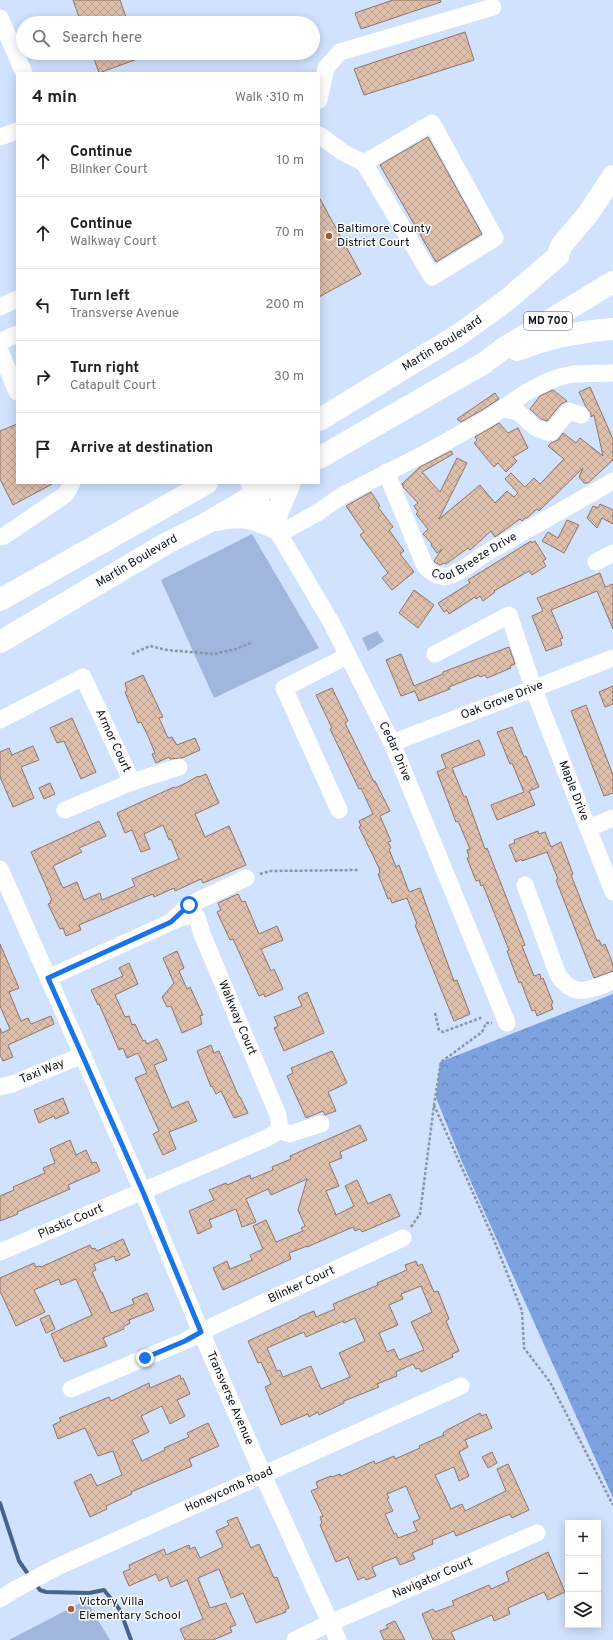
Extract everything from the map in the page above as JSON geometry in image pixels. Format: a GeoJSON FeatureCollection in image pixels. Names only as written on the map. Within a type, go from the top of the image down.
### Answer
{"type":"FeatureCollection","features":[{"type":"Feature","properties":{"kind":"main road"},"geometry":{"type":"LineString","coordinates":[[558,256],[561,246],[588,214],[613,176]]}},
{"type":"Feature","properties":{"kind":"main road","name":"Martin Boulevard"},"geometry":{"type":"LineString","coordinates":[[320,419],[460,334],[507,300],[574,241],[613,192]]}},
{"type":"Feature","properties":{"kind":"main road","name":"MD 700"},"geometry":{"type":"LineString","coordinates":[[320,457],[484,363],[504,348],[613,282]]}},
{"type":"Feature","properties":{"kind":"main road"},"geometry":{"type":"LineString","coordinates":[[484,363],[533,344],[592,330],[613,329]]}},
{"type":"Feature","properties":{"kind":"main road"},"geometry":{"type":"LineString","coordinates":[[154,513],[182,484]]}},
{"type":"Feature","properties":{"kind":"main road"},"geometry":{"type":"LineString","coordinates":[[0,600],[205,484]]}},
{"type":"Feature","properties":{"kind":"main road","name":"Martin Boulevard"},"geometry":{"type":"LineString","coordinates":[[0,642],[167,543],[205,524],[253,488],[271,484]]}},
{"type":"Feature","properties":{"kind":"main road"},"geometry":{"type":"LineString","coordinates":[[205,524],[227,517],[250,517],[277,531],[277,513],[290,484]]}},
{"type":"Feature","properties":{"kind":"street"},"geometry":{"type":"LineString","coordinates":[[320,95],[326,68],[340,52],[493,7]]}},
{"type":"Feature","properties":{"kind":"street"},"geometry":{"type":"LineString","coordinates":[[0,18],[16,55]]}},
{"type":"Feature","properties":{"kind":"street"},"geometry":{"type":"LineString","coordinates":[[18,60],[24,72]]}},
{"type":"Feature","properties":{"kind":"street"},"geometry":{"type":"LineString","coordinates":[[320,136],[344,153],[364,163],[432,277],[495,238],[432,123],[364,163]]}},
{"type":"Feature","properties":{"kind":"street"},"geometry":{"type":"LineString","coordinates":[[0,137],[16,131]]}},
{"type":"Feature","properties":{"kind":"street"},"geometry":{"type":"LineString","coordinates":[[0,307],[16,299]]}},
{"type":"Feature","properties":{"kind":"street"},"geometry":{"type":"LineString","coordinates":[[0,342],[16,334]]}},
{"type":"Feature","properties":{"kind":"street"},"geometry":{"type":"LineString","coordinates":[[0,351],[13,373],[16,387]]}},
{"type":"Feature","properties":{"kind":"street"},"geometry":{"type":"LineString","coordinates":[[277,531],[317,513],[343,494],[449,441],[487,420],[546,382],[573,374],[613,373]]}},
{"type":"Feature","properties":{"kind":"street"},"geometry":{"type":"LineString","coordinates":[[503,409],[518,412],[536,428],[550,433],[569,411],[581,415]]}},
{"type":"Feature","properties":{"kind":"street","name":"Cool Breeze Drive"},"geometry":{"type":"LineString","coordinates":[[386,472],[425,566],[434,574],[443,576],[453,574],[486,553],[613,481]]}},
{"type":"Feature","properties":{"kind":"street"},"geometry":{"type":"LineString","coordinates":[[0,537],[4,536],[66,494],[71,484]]}},
{"type":"Feature","properties":{"kind":"street","name":"Cedar Drive"},"geometry":{"type":"LineString","coordinates":[[253,488],[331,622],[392,743],[507,1022]]}},
{"type":"Feature","properties":{"kind":"street"},"geometry":{"type":"LineString","coordinates":[[596,562],[613,553]]}},
{"type":"Feature","properties":{"kind":"street","name":"Maple Drive"},"geometry":{"type":"LineString","coordinates":[[436,654],[509,615],[534,690],[613,892]]}},
{"type":"Feature","properties":{"kind":"street"},"geometry":{"type":"LineString","coordinates":[[339,810],[284,688],[347,656]]}},
{"type":"Feature","properties":{"kind":"street","name":"Oak Grove Drive"},"geometry":{"type":"LineString","coordinates":[[392,743],[534,690],[613,658]]}},
{"type":"Feature","properties":{"kind":"street","name":"Armor Court"},"geometry":{"type":"LineString","coordinates":[[0,720],[83,678],[132,782],[65,810]]}},
{"type":"Feature","properties":{"kind":"street"},"geometry":{"type":"LineString","coordinates":[[132,782],[179,767]]}},
{"type":"Feature","properties":{"kind":"street"},"geometry":{"type":"LineString","coordinates":[[588,828],[613,818]]}},
{"type":"Feature","properties":{"kind":"street","name":"Transverse Avenue"},"geometry":{"type":"LineString","coordinates":[[0,869],[143,1192],[263,1476],[338,1640]]}},
{"type":"Feature","properties":{"kind":"street"},"geometry":{"type":"LineString","coordinates":[[171,922],[189,905],[246,878]]}},
{"type":"Feature","properties":{"kind":"street"},"geometry":{"type":"LineString","coordinates":[[525,885],[558,975],[565,985],[576,990],[590,989],[613,981]]}},
{"type":"Feature","properties":{"kind":"street","name":"Walkway Court"},"geometry":{"type":"LineString","coordinates":[[48,978],[182,917],[197,917],[202,934],[278,1115],[280,1130]]}},
{"type":"Feature","properties":{"kind":"street","name":"Taxi Way"},"geometry":{"type":"LineString","coordinates":[[0,1086],[12,1084],[83,1055]]}},
{"type":"Feature","properties":{"kind":"street"},"geometry":{"type":"LineString","coordinates":[[143,1192],[267,1138],[280,1130],[289,1134],[321,1124]]}},
{"type":"Feature","properties":{"kind":"street","name":"Plastic Court"},"geometry":{"type":"LineString","coordinates":[[0,1252],[143,1192]]}},
{"type":"Feature","properties":{"kind":"street","name":"Blinker Court"},"geometry":{"type":"LineString","coordinates":[[71,1389],[185,1341],[201,1332],[403,1238]]}},
{"type":"Feature","properties":{"kind":"street","name":"Honeycomb Road"},"geometry":{"type":"LineString","coordinates":[[0,1599],[57,1567],[461,1386]]}},
{"type":"Feature","properties":{"kind":"street","name":"Navigator Court"},"geometry":{"type":"LineString","coordinates":[[295,1640],[330,1623],[536,1533]]}},
{"type":"Feature","properties":{"kind":"path"},"geometry":{"type":"LineString","coordinates":[[132,654],[150,646],[168,650],[214,654],[254,642]]}},
{"type":"Feature","properties":{"kind":"path"},"geometry":{"type":"LineString","coordinates":[[246,878],[270,871],[359,870]]}},
{"type":"Feature","properties":{"kind":"path"},"geometry":{"type":"LineString","coordinates":[[435,1013],[439,1030],[443,1032],[484,1017]]}},
{"type":"Feature","properties":{"kind":"path"},"geometry":{"type":"LineString","coordinates":[[403,1238],[420,1214],[441,1062],[482,1032],[486,1023],[507,1022]]}},
{"type":"Feature","properties":{"kind":"path"},"geometry":{"type":"LineString","coordinates":[[434,1105],[494,1240],[522,1311],[524,1348],[550,1382],[613,1505]]}},
{"type":"Feature","properties":{"kind":"green space"},"geometry":{"type":"Polygon","coordinates":[[[613,994],[613,1498],[462,1162],[436,1098],[440,1062],[613,994]]]}},
{"type":"Feature","properties":{"kind":"shaded area"},"geometry":{"type":"Polygon","coordinates":[[[252,534],[319,648],[214,698],[161,580],[252,534]]]}},
{"type":"Feature","properties":{"kind":"shaded area"},"geometry":{"type":"Polygon","coordinates":[[[377,631],[384,641],[368,651],[362,638],[377,631]]]}},
{"type":"Feature","properties":{"kind":"shaded area"},"geometry":{"type":"Polygon","coordinates":[[[86,1600],[110,1640],[9,1640],[86,1600]]]}},
{"type":"Feature","properties":{"kind":"building"},"geometry":{"type":"Polygon","coordinates":[[[73,0],[120,0],[126,16],[79,16],[73,0]]]}},
{"type":"Feature","properties":{"kind":"building"},"geometry":{"type":"Polygon","coordinates":[[[393,0],[440,0],[441,2],[361,29],[355,13],[393,0]]]}},
{"type":"Feature","properties":{"kind":"building"},"geometry":{"type":"Polygon","coordinates":[[[465,32],[474,60],[364,95],[354,69],[465,32]]]}},
{"type":"Feature","properties":{"kind":"building"},"geometry":{"type":"Polygon","coordinates":[[[94,60],[135,60],[102,72],[99,72],[94,60]]]}},
{"type":"Feature","properties":{"kind":"building"},"geometry":{"type":"Polygon","coordinates":[[[428,137],[482,234],[436,262],[380,165],[428,137]]]}},
{"type":"Feature","properties":{"kind":"building","name":"Baltimore County District Court"},"geometry":{"type":"Polygon","coordinates":[[[320,199],[361,274],[320,296],[320,199]]]}},
{"type":"Feature","properties":{"kind":"building"},"geometry":{"type":"Polygon","coordinates":[[[590,387],[613,439],[613,460],[588,483],[584,483],[579,477],[583,468],[539,511],[537,509],[522,521],[520,519],[495,537],[491,531],[470,550],[468,548],[446,564],[444,563],[440,565],[436,563],[434,561],[442,549],[437,553],[431,545],[432,544],[423,534],[428,529],[416,514],[418,512],[414,506],[418,503],[402,484],[420,467],[451,451],[453,454],[422,472],[440,492],[457,458],[467,463],[439,519],[480,485],[495,503],[507,491],[514,497],[518,493],[505,479],[511,473],[525,487],[534,478],[540,484],[564,459],[548,446],[558,440],[563,433],[576,443],[580,438],[603,456],[594,415],[591,417],[591,413],[586,407],[579,392],[590,387]]]}},
{"type":"Feature","properties":{"kind":"building"},"geometry":{"type":"Polygon","coordinates":[[[553,390],[567,401],[561,404],[547,421],[541,419],[530,409],[540,396],[553,390]]]}},
{"type":"Feature","properties":{"kind":"building"},"geometry":{"type":"Polygon","coordinates":[[[495,393],[499,399],[461,422],[457,419],[495,393]]]}},
{"type":"Feature","properties":{"kind":"building"},"geometry":{"type":"Polygon","coordinates":[[[499,423],[508,433],[518,428],[528,448],[513,457],[517,461],[506,472],[498,463],[494,467],[474,443],[477,440],[475,437],[499,423]]]}},
{"type":"Feature","properties":{"kind":"building"},"geometry":{"type":"Polygon","coordinates":[[[16,424],[16,484],[52,484],[13,505],[0,479],[0,431],[16,424]]]}},
{"type":"Feature","properties":{"kind":"building"},"geometry":{"type":"Polygon","coordinates":[[[371,492],[380,506],[378,507],[393,527],[389,530],[404,551],[400,554],[414,572],[392,590],[382,578],[388,573],[360,535],[364,532],[346,506],[371,492]]]}},
{"type":"Feature","properties":{"kind":"building"},"geometry":{"type":"Polygon","coordinates":[[[600,504],[613,510],[613,524],[602,518],[597,528],[587,518],[593,506],[598,508],[600,504]]]}},
{"type":"Feature","properties":{"kind":"building"},"geometry":{"type":"Polygon","coordinates":[[[567,520],[579,525],[564,553],[542,541],[548,532],[558,538],[567,520]]]}},
{"type":"Feature","properties":{"kind":"building"},"geometry":{"type":"Polygon","coordinates":[[[531,541],[532,543],[535,541],[546,559],[543,561],[546,566],[532,575],[529,571],[494,591],[495,592],[483,601],[480,596],[476,599],[475,597],[449,614],[447,610],[444,612],[438,603],[470,583],[468,580],[531,541]]]}},
{"type":"Feature","properties":{"kind":"building"},"geometry":{"type":"Polygon","coordinates":[[[600,573],[605,587],[613,584],[613,629],[597,591],[551,610],[563,638],[560,639],[562,645],[546,651],[532,616],[543,611],[537,598],[600,573]]]}},
{"type":"Feature","properties":{"kind":"building"},"geometry":{"type":"Polygon","coordinates":[[[414,590],[434,605],[418,628],[399,613],[414,590]]]}},
{"type":"Feature","properties":{"kind":"building"},"geometry":{"type":"Polygon","coordinates":[[[509,647],[515,664],[510,666],[511,668],[487,678],[485,675],[480,677],[479,675],[449,687],[450,689],[419,701],[415,691],[401,696],[386,660],[401,654],[414,686],[443,674],[443,672],[509,647]]]}},
{"type":"Feature","properties":{"kind":"building"},"geometry":{"type":"Polygon","coordinates":[[[143,675],[163,717],[159,718],[168,738],[172,737],[177,745],[195,738],[200,750],[182,758],[170,759],[169,757],[156,763],[152,754],[155,753],[148,736],[141,722],[138,723],[125,692],[127,691],[125,683],[143,675]]]}},
{"type":"Feature","properties":{"kind":"building"},"geometry":{"type":"Polygon","coordinates":[[[613,686],[613,704],[605,707],[599,692],[613,686]]]}},
{"type":"Feature","properties":{"kind":"building"},"geometry":{"type":"Polygon","coordinates":[[[332,688],[348,721],[345,723],[390,811],[380,816],[391,841],[388,842],[391,848],[389,849],[396,867],[399,865],[409,892],[420,888],[454,981],[457,980],[470,1014],[454,1021],[415,925],[417,924],[407,898],[392,903],[390,898],[388,899],[378,874],[380,873],[379,868],[359,827],[361,826],[359,821],[373,814],[361,788],[359,789],[330,729],[332,728],[316,695],[332,688]]]}},
{"type":"Feature","properties":{"kind":"building"},"geometry":{"type":"Polygon","coordinates":[[[586,705],[613,775],[613,793],[604,796],[571,711],[586,705]]]}},
{"type":"Feature","properties":{"kind":"building"},"geometry":{"type":"Polygon","coordinates":[[[72,718],[96,772],[81,779],[64,741],[57,743],[50,728],[72,718]]]}},
{"type":"Feature","properties":{"kind":"building"},"geometry":{"type":"Polygon","coordinates":[[[512,727],[524,757],[526,756],[539,787],[529,791],[535,805],[497,820],[491,805],[524,792],[512,763],[510,764],[497,732],[512,727]]]}},
{"type":"Feature","properties":{"kind":"building"},"geometry":{"type":"Polygon","coordinates":[[[479,740],[485,755],[452,768],[464,797],[466,796],[485,849],[487,848],[525,945],[522,946],[534,976],[540,974],[541,979],[543,978],[553,1003],[551,1004],[553,1009],[537,1016],[535,1010],[532,1011],[521,982],[519,983],[507,951],[509,950],[483,885],[481,886],[479,880],[476,881],[467,858],[469,857],[467,850],[470,849],[458,821],[456,822],[437,772],[446,768],[441,755],[479,740]]]}},
{"type":"Feature","properties":{"kind":"building"},"geometry":{"type":"Polygon","coordinates":[[[33,746],[39,760],[21,767],[34,798],[13,807],[0,777],[0,752],[9,748],[12,755],[33,746]]]}},
{"type":"Feature","properties":{"kind":"building"},"geometry":{"type":"Polygon","coordinates":[[[206,774],[219,803],[195,814],[205,837],[229,826],[246,865],[203,883],[201,879],[175,891],[174,888],[154,897],[153,894],[145,897],[79,925],[81,930],[66,936],[63,928],[60,929],[48,904],[51,903],[50,901],[52,900],[31,852],[99,821],[106,836],[79,848],[82,852],[53,866],[63,888],[77,882],[84,900],[100,893],[102,900],[135,886],[132,879],[179,859],[171,839],[169,840],[163,825],[144,834],[150,849],[141,852],[132,830],[125,833],[117,813],[186,783],[198,776],[199,777],[206,774]]]}},
{"type":"Feature","properties":{"kind":"building"},"geometry":{"type":"Polygon","coordinates":[[[50,783],[55,794],[44,799],[39,788],[50,783]]]}},
{"type":"Feature","properties":{"kind":"building"},"geometry":{"type":"Polygon","coordinates":[[[538,831],[539,834],[545,832],[551,847],[561,842],[573,874],[571,875],[597,941],[599,940],[602,946],[605,944],[613,964],[613,971],[594,978],[556,880],[558,879],[547,852],[522,861],[521,859],[516,862],[509,845],[515,843],[514,840],[538,831]]]}},
{"type":"Feature","properties":{"kind":"building"},"geometry":{"type":"Polygon","coordinates":[[[238,894],[242,902],[245,901],[259,934],[277,926],[283,940],[261,949],[271,971],[274,969],[283,989],[265,997],[264,994],[259,996],[233,939],[230,940],[217,912],[221,910],[218,903],[238,894]]]}},
{"type":"Feature","properties":{"kind":"building"},"geometry":{"type":"Polygon","coordinates":[[[0,944],[19,988],[9,992],[21,1021],[28,1018],[31,1024],[51,1016],[54,1024],[8,1045],[13,1057],[3,1061],[0,1055],[0,1028],[2,1033],[10,1029],[0,1006],[0,944]]]}},
{"type":"Feature","properties":{"kind":"building"},"geometry":{"type":"Polygon","coordinates":[[[177,951],[184,968],[179,971],[187,989],[190,987],[203,1015],[200,1016],[202,1024],[182,1033],[171,1006],[167,1007],[162,997],[174,983],[163,958],[177,951]]]}},
{"type":"Feature","properties":{"kind":"building"},"geometry":{"type":"Polygon","coordinates":[[[129,963],[138,984],[115,995],[125,1017],[129,1016],[132,1025],[135,1024],[143,1041],[145,1040],[147,1044],[157,1039],[160,1044],[167,1060],[154,1065],[172,1108],[188,1101],[197,1121],[169,1132],[176,1149],[163,1155],[153,1134],[159,1131],[135,1078],[147,1073],[138,1053],[127,1058],[123,1048],[119,1050],[99,1004],[98,1005],[91,990],[123,976],[119,968],[129,963]]]}},
{"type":"Feature","properties":{"kind":"building"},"geometry":{"type":"Polygon","coordinates":[[[307,992],[324,1033],[284,1051],[274,1028],[278,1026],[274,1017],[302,1006],[298,997],[307,992]]]}},
{"type":"Feature","properties":{"kind":"building"},"geometry":{"type":"Polygon","coordinates":[[[211,1045],[214,1053],[219,1051],[239,1097],[248,1113],[234,1118],[221,1091],[216,1094],[212,1086],[211,1087],[197,1051],[211,1045]]]}},
{"type":"Feature","properties":{"kind":"building"},"geometry":{"type":"Polygon","coordinates":[[[332,1051],[347,1083],[328,1092],[336,1111],[325,1115],[323,1111],[306,1118],[287,1076],[293,1073],[291,1068],[332,1051]]]}},
{"type":"Feature","properties":{"kind":"building"},"geometry":{"type":"Polygon","coordinates":[[[63,1098],[69,1113],[55,1119],[54,1116],[39,1123],[34,1110],[63,1098]]]}},
{"type":"Feature","properties":{"kind":"building"},"geometry":{"type":"Polygon","coordinates":[[[360,1125],[367,1140],[340,1152],[342,1158],[329,1163],[339,1186],[326,1191],[336,1215],[354,1206],[345,1186],[357,1180],[368,1204],[390,1194],[400,1216],[362,1232],[360,1229],[355,1231],[353,1227],[307,1247],[289,1253],[291,1259],[223,1290],[213,1268],[227,1261],[230,1269],[252,1260],[250,1255],[263,1249],[253,1226],[266,1220],[276,1242],[303,1231],[301,1228],[305,1226],[298,1210],[307,1179],[271,1195],[268,1189],[246,1199],[256,1222],[242,1227],[236,1209],[209,1220],[212,1227],[198,1234],[189,1211],[214,1200],[209,1190],[226,1183],[227,1185],[250,1175],[251,1179],[273,1170],[272,1167],[291,1159],[290,1156],[360,1125]]]}},
{"type":"Feature","properties":{"kind":"building"},"geometry":{"type":"Polygon","coordinates":[[[70,1140],[76,1155],[86,1150],[92,1163],[96,1162],[100,1171],[68,1185],[70,1189],[0,1221],[0,1196],[14,1190],[13,1187],[45,1173],[43,1168],[55,1163],[50,1149],[70,1140]]]}},
{"type":"Feature","properties":{"kind":"building"},"geometry":{"type":"Polygon","coordinates":[[[123,1239],[130,1255],[116,1261],[114,1256],[94,1264],[96,1270],[92,1272],[111,1313],[134,1304],[132,1299],[147,1293],[154,1310],[129,1320],[130,1323],[123,1327],[124,1329],[103,1338],[107,1346],[64,1362],[51,1334],[92,1315],[76,1279],[61,1285],[59,1279],[34,1290],[45,1312],[16,1326],[0,1291],[0,1278],[34,1263],[36,1267],[41,1267],[90,1245],[92,1249],[95,1248],[97,1251],[123,1239]]]}},
{"type":"Feature","properties":{"kind":"building"},"geometry":{"type":"Polygon","coordinates":[[[416,1261],[418,1266],[422,1264],[434,1292],[438,1291],[449,1319],[446,1321],[459,1351],[452,1354],[453,1357],[421,1372],[419,1368],[416,1369],[413,1364],[396,1372],[397,1376],[377,1384],[379,1387],[344,1401],[344,1403],[319,1415],[318,1412],[309,1417],[308,1414],[281,1425],[265,1387],[271,1384],[261,1362],[258,1363],[248,1341],[314,1311],[316,1317],[335,1309],[333,1304],[378,1285],[377,1283],[407,1270],[405,1265],[416,1261]],[[421,1286],[401,1294],[403,1299],[389,1305],[398,1325],[379,1333],[387,1352],[394,1349],[399,1360],[424,1350],[411,1322],[432,1312],[421,1286]],[[355,1318],[344,1323],[343,1321],[306,1337],[304,1332],[267,1348],[277,1371],[280,1370],[283,1377],[311,1366],[321,1389],[350,1377],[339,1353],[365,1341],[355,1318]]]}},
{"type":"Feature","properties":{"kind":"building"},"geometry":{"type":"Polygon","coordinates":[[[49,1315],[55,1329],[46,1333],[40,1319],[49,1315]]]}},
{"type":"Feature","properties":{"kind":"building"},"geometry":{"type":"Polygon","coordinates":[[[180,1375],[181,1379],[183,1378],[190,1394],[177,1400],[185,1416],[170,1424],[162,1406],[141,1416],[149,1432],[132,1440],[142,1461],[165,1450],[164,1448],[189,1437],[187,1433],[208,1423],[219,1446],[189,1459],[192,1466],[131,1492],[132,1494],[106,1506],[107,1509],[90,1517],[74,1482],[91,1474],[97,1486],[122,1475],[113,1451],[98,1456],[85,1428],[58,1439],[53,1425],[61,1421],[59,1418],[109,1397],[111,1401],[149,1383],[150,1388],[180,1375]]]}},
{"type":"Feature","properties":{"kind":"building"},"geometry":{"type":"Polygon","coordinates":[[[480,1413],[482,1416],[486,1414],[492,1428],[465,1440],[468,1447],[459,1452],[469,1476],[459,1481],[454,1467],[435,1475],[451,1509],[462,1504],[465,1511],[506,1491],[497,1469],[508,1464],[529,1510],[512,1518],[510,1514],[456,1536],[454,1531],[432,1540],[433,1544],[412,1553],[415,1559],[400,1565],[396,1557],[372,1567],[376,1576],[366,1580],[364,1577],[358,1580],[348,1557],[336,1562],[320,1525],[322,1523],[320,1517],[323,1516],[311,1491],[318,1488],[316,1482],[331,1476],[340,1474],[341,1476],[374,1461],[375,1464],[394,1456],[395,1459],[444,1435],[443,1433],[480,1413]],[[406,1486],[387,1494],[389,1498],[387,1499],[393,1511],[385,1514],[394,1534],[396,1533],[398,1538],[417,1531],[413,1522],[420,1519],[406,1486]]]}},
{"type":"Feature","properties":{"kind":"building"},"geometry":{"type":"Polygon","coordinates":[[[492,1452],[497,1463],[488,1468],[482,1457],[492,1452]]]}},
{"type":"Feature","properties":{"kind":"building"},"geometry":{"type":"Polygon","coordinates":[[[237,1517],[251,1548],[259,1544],[274,1578],[277,1577],[289,1608],[285,1610],[286,1612],[256,1623],[243,1593],[231,1598],[219,1569],[198,1578],[210,1608],[226,1603],[236,1625],[230,1627],[232,1632],[213,1640],[185,1640],[180,1629],[203,1619],[187,1580],[171,1587],[167,1577],[159,1581],[156,1574],[129,1586],[123,1572],[130,1569],[129,1565],[164,1549],[166,1555],[189,1545],[190,1549],[195,1547],[200,1558],[223,1547],[216,1531],[229,1525],[227,1521],[237,1517]]]}},
{"type":"Feature","properties":{"kind":"building"},"geometry":{"type":"Polygon","coordinates":[[[548,1552],[565,1592],[548,1600],[544,1592],[508,1608],[510,1614],[494,1621],[492,1615],[451,1632],[455,1640],[433,1640],[422,1614],[433,1609],[435,1612],[454,1605],[452,1601],[489,1585],[491,1589],[509,1581],[506,1572],[548,1552]]]}},
{"type":"Feature","properties":{"kind":"building"},"geometry":{"type":"Polygon","coordinates":[[[395,1621],[405,1640],[384,1640],[380,1631],[388,1628],[386,1625],[395,1621]]]}},
{"type":"Feature","properties":{"kind":"waterway"},"geometry":{"type":"LineString","coordinates":[[0,1503],[19,1561],[30,1577]]}},
{"type":"Feature","properties":{"kind":"waterway"},"geometry":{"type":"LineString","coordinates":[[34,1582],[40,1590],[46,1592],[89,1593],[104,1590],[120,1610],[131,1640]]}},
{"type":"Feature","properties":{"kind":"place","name":"Baltimore County District Court"},"geometry":{"type":"Point","coordinates":[329,236]}},
{"type":"Feature","properties":{"kind":"place","name":"Victory Villa Elementary School"},"geometry":{"type":"Point","coordinates":[71,1609]}},
{"type":"Feature","properties":{"kind":"route"},"geometry":{"type":"LineString","coordinates":[[145,1358],[185,1341],[201,1332],[143,1192],[48,978],[171,922],[189,905]]}}]}
